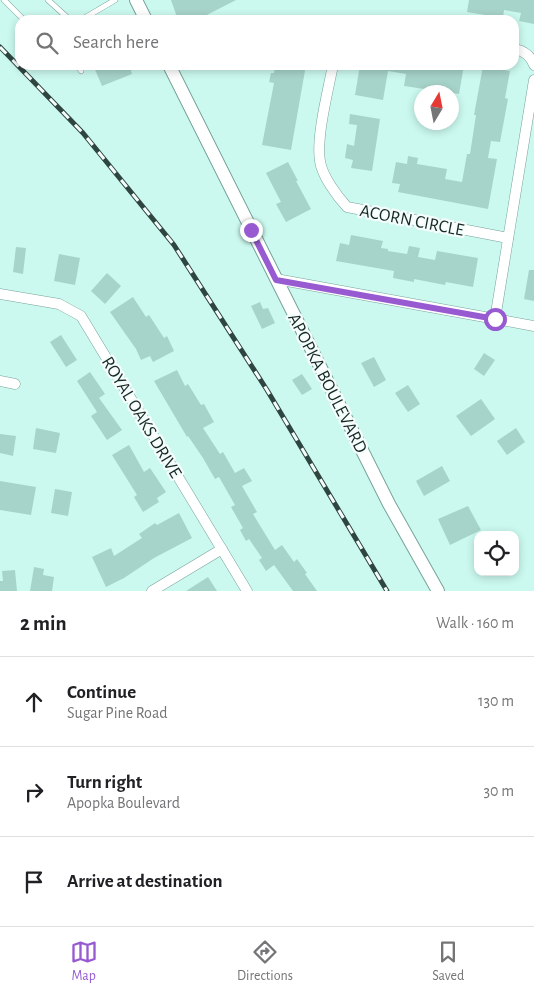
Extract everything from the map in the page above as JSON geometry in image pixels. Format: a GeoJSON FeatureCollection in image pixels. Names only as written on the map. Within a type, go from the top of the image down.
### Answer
{"type":"FeatureCollection","features":[{"type":"Feature","properties":{"kind":"street"},"geometry":{"type":"LineString","coordinates":[[136,0],[144,15]]}},
{"type":"Feature","properties":{"kind":"street"},"geometry":{"type":"LineString","coordinates":[[519,50],[532,59],[534,65]]}},
{"type":"Feature","properties":{"kind":"street","name":"APOPKA BOULEVARD"},"geometry":{"type":"LineString","coordinates":[[171,70],[389,504],[438,591]]}},
{"type":"Feature","properties":{"kind":"street","name":"ACORN CIRCLE"},"geometry":{"type":"LineString","coordinates":[[332,70],[319,146],[320,163],[336,195],[347,207],[508,238]]}},
{"type":"Feature","properties":{"kind":"street"},"geometry":{"type":"LineString","coordinates":[[495,319],[534,80]]}},
{"type":"Feature","properties":{"kind":"street"},"geometry":{"type":"LineString","coordinates":[[276,280],[534,326]]}},
{"type":"Feature","properties":{"kind":"street","name":"ROYAL OAKS DRIVE"},"geometry":{"type":"LineString","coordinates":[[0,294],[59,304],[81,316],[247,591]]}},
{"type":"Feature","properties":{"kind":"street"},"geometry":{"type":"LineString","coordinates":[[0,381],[14,384]]}},
{"type":"Feature","properties":{"kind":"street"},"geometry":{"type":"LineString","coordinates":[[152,591],[222,549]]}},
{"type":"Feature","properties":{"kind":"lane"},"geometry":{"type":"LineString","coordinates":[[4,0],[19,15]]}},
{"type":"Feature","properties":{"kind":"lane"},"geometry":{"type":"LineString","coordinates":[[48,0],[64,15]]}},
{"type":"Feature","properties":{"kind":"lane"},"geometry":{"type":"LineString","coordinates":[[90,15],[115,0]]}},
{"type":"Feature","properties":{"kind":"building"},"geometry":{"type":"Polygon","coordinates":[[[171,0],[236,0],[207,15],[176,15],[171,0]]]}},
{"type":"Feature","properties":{"kind":"building"},"geometry":{"type":"Polygon","coordinates":[[[469,0],[534,0],[534,24],[519,21],[521,13],[504,10],[503,15],[485,15],[467,12],[469,0]]]}},
{"type":"Feature","properties":{"kind":"building"},"geometry":{"type":"Polygon","coordinates":[[[95,70],[131,70],[132,74],[102,86],[95,70]]]}},
{"type":"Feature","properties":{"kind":"building"},"geometry":{"type":"Polygon","coordinates":[[[274,70],[305,70],[291,150],[262,145],[274,83],[269,82],[271,73],[274,73],[274,70]]]}},
{"type":"Feature","properties":{"kind":"building"},"geometry":{"type":"Polygon","coordinates":[[[359,70],[463,70],[459,94],[459,85],[414,85],[414,87],[404,86],[406,74],[388,71],[383,100],[355,95],[359,70]]]}},
{"type":"Feature","properties":{"kind":"building"},"geometry":{"type":"Polygon","coordinates":[[[482,70],[510,71],[505,98],[508,99],[500,142],[491,141],[488,158],[497,159],[488,209],[398,192],[400,184],[392,183],[396,162],[407,164],[408,156],[418,158],[417,164],[447,169],[445,179],[462,182],[467,154],[470,154],[476,115],[474,115],[482,70]]]}},
{"type":"Feature","properties":{"kind":"building"},"geometry":{"type":"Polygon","coordinates":[[[350,114],[380,119],[372,171],[351,168],[353,160],[345,158],[347,144],[354,146],[357,125],[349,124],[350,114]]]}},
{"type":"Feature","properties":{"kind":"building"},"geometry":{"type":"Polygon","coordinates":[[[288,162],[311,209],[286,222],[276,204],[281,202],[266,173],[288,162]]]}},
{"type":"Feature","properties":{"kind":"building"},"geometry":{"type":"Polygon","coordinates":[[[351,235],[383,241],[381,248],[388,249],[388,251],[407,254],[409,246],[420,248],[418,257],[435,260],[437,251],[478,258],[473,287],[446,282],[445,285],[414,279],[414,282],[393,278],[394,271],[336,261],[340,243],[349,245],[351,235]]]}},
{"type":"Feature","properties":{"kind":"building"},"geometry":{"type":"Polygon","coordinates":[[[16,247],[26,248],[23,274],[13,272],[16,247]]]}},
{"type":"Feature","properties":{"kind":"building"},"geometry":{"type":"Polygon","coordinates":[[[59,254],[80,258],[75,285],[54,281],[59,254]]]}},
{"type":"Feature","properties":{"kind":"building"},"geometry":{"type":"Polygon","coordinates":[[[529,270],[534,270],[534,301],[524,299],[529,270]]]}},
{"type":"Feature","properties":{"kind":"building"},"geometry":{"type":"Polygon","coordinates":[[[107,273],[121,286],[105,304],[91,291],[107,273]]]}},
{"type":"Feature","properties":{"kind":"building"},"geometry":{"type":"Polygon","coordinates":[[[133,297],[146,317],[149,315],[164,338],[167,336],[174,351],[153,362],[150,356],[141,360],[136,349],[110,312],[133,297]]]}},
{"type":"Feature","properties":{"kind":"building"},"geometry":{"type":"Polygon","coordinates":[[[260,302],[263,309],[268,308],[275,323],[262,329],[251,306],[260,302]]]}},
{"type":"Feature","properties":{"kind":"building"},"geometry":{"type":"Polygon","coordinates":[[[61,335],[77,360],[66,367],[50,342],[61,335]]]}},
{"type":"Feature","properties":{"kind":"building"},"geometry":{"type":"Polygon","coordinates":[[[484,353],[495,360],[484,376],[474,369],[484,353]]]}},
{"type":"Feature","properties":{"kind":"building"},"geometry":{"type":"Polygon","coordinates":[[[374,357],[386,380],[374,387],[361,363],[374,357]]]}},
{"type":"Feature","properties":{"kind":"building"},"geometry":{"type":"Polygon","coordinates":[[[177,370],[185,386],[188,384],[201,405],[204,404],[214,422],[203,428],[220,454],[223,452],[235,473],[244,468],[252,481],[242,486],[257,512],[253,514],[275,550],[282,545],[294,562],[297,559],[317,591],[293,591],[274,565],[266,571],[259,560],[262,558],[249,539],[246,541],[240,530],[243,528],[231,507],[235,505],[219,477],[215,479],[203,458],[187,437],[154,381],[177,370]]]}},
{"type":"Feature","properties":{"kind":"building"},"geometry":{"type":"Polygon","coordinates":[[[90,372],[105,394],[99,398],[122,430],[107,440],[91,416],[97,412],[77,381],[90,372]]]}},
{"type":"Feature","properties":{"kind":"building"},"geometry":{"type":"Polygon","coordinates":[[[302,374],[312,389],[302,395],[292,380],[302,374]]]}},
{"type":"Feature","properties":{"kind":"building"},"geometry":{"type":"Polygon","coordinates":[[[408,385],[420,404],[408,412],[395,393],[408,385]]]}},
{"type":"Feature","properties":{"kind":"building"},"geometry":{"type":"Polygon","coordinates":[[[481,399],[495,419],[471,436],[456,416],[481,399]]]}},
{"type":"Feature","properties":{"kind":"building"},"geometry":{"type":"Polygon","coordinates":[[[36,428],[60,433],[56,453],[33,449],[36,428]]]}},
{"type":"Feature","properties":{"kind":"building"},"geometry":{"type":"Polygon","coordinates":[[[516,428],[525,442],[507,455],[497,441],[516,428]]]}},
{"type":"Feature","properties":{"kind":"building"},"geometry":{"type":"Polygon","coordinates":[[[0,434],[16,436],[13,456],[0,453],[0,434]]]}},
{"type":"Feature","properties":{"kind":"building"},"geometry":{"type":"Polygon","coordinates":[[[129,445],[144,472],[150,468],[166,492],[157,498],[159,502],[143,512],[134,497],[137,495],[112,455],[129,445]]]}},
{"type":"Feature","properties":{"kind":"building"},"geometry":{"type":"Polygon","coordinates":[[[442,466],[450,481],[424,496],[416,481],[442,466]]]}},
{"type":"Feature","properties":{"kind":"building"},"geometry":{"type":"Polygon","coordinates":[[[0,481],[36,487],[31,515],[0,510],[0,481]]]}},
{"type":"Feature","properties":{"kind":"building"},"geometry":{"type":"Polygon","coordinates":[[[55,489],[72,492],[68,516],[51,513],[55,489]]]}},
{"type":"Feature","properties":{"kind":"building"},"geometry":{"type":"Polygon","coordinates":[[[468,506],[481,530],[474,531],[474,533],[450,545],[438,519],[468,506]]]}},
{"type":"Feature","properties":{"kind":"building"},"geometry":{"type":"Polygon","coordinates":[[[179,513],[192,538],[106,587],[92,557],[111,548],[114,556],[142,538],[139,534],[155,523],[157,525],[179,513]]]}},
{"type":"Feature","properties":{"kind":"building"},"geometry":{"type":"Polygon","coordinates":[[[34,567],[44,569],[43,575],[54,577],[52,591],[30,591],[34,567]]]}},
{"type":"Feature","properties":{"kind":"building"},"geometry":{"type":"Polygon","coordinates":[[[15,570],[17,591],[0,591],[0,581],[3,581],[2,571],[15,570]]]}},
{"type":"Feature","properties":{"kind":"building"},"geometry":{"type":"Polygon","coordinates":[[[208,577],[217,591],[186,591],[208,577]]]}},
{"type":"Feature","properties":{"kind":"railway"},"geometry":{"type":"LineString","coordinates":[[0,47],[15,63]]}},
{"type":"Feature","properties":{"kind":"railway"},"geometry":{"type":"LineString","coordinates":[[22,70],[83,133],[174,245],[267,390],[387,591]]}},
{"type":"Feature","properties":{"kind":"route"},"geometry":{"type":"LineString","coordinates":[[251,230],[276,280],[495,319]]}}]}
